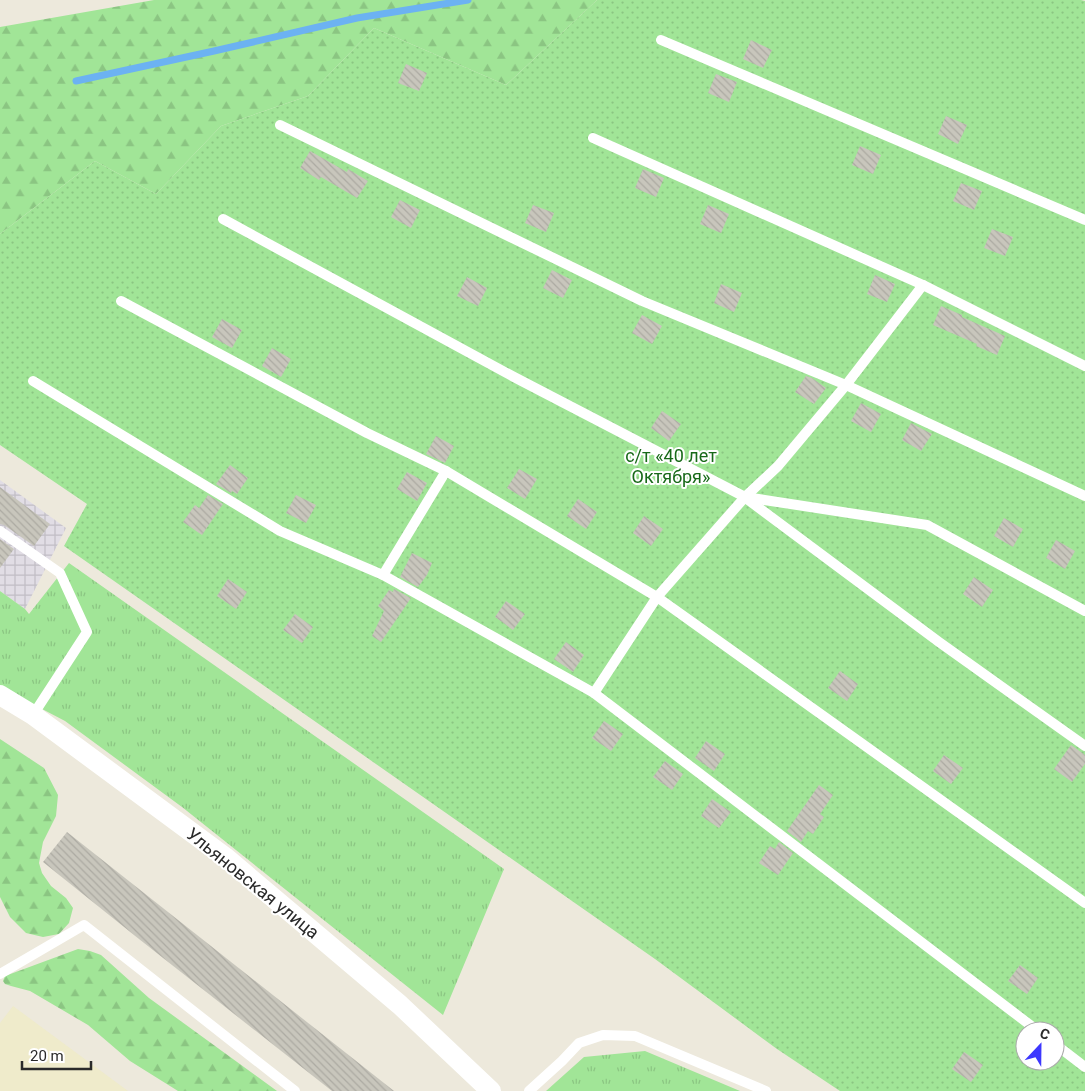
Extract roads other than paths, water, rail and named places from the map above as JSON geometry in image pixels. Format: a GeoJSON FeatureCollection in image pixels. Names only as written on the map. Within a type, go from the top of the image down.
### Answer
{"type":"FeatureCollection","features":[{"type":"Feature","properties":{"kind":"street","name":"Ульяновская улица"},"geometry":{"type":"LineString","coordinates":[[0,695],[33,715],[224,857],[400,1005],[491,1091]]}},
{"type":"Feature","properties":{"kind":"lane"},"geometry":{"type":"LineString","coordinates":[[661,40],[1085,220]]}},
{"type":"Feature","properties":{"kind":"lane"},"geometry":{"type":"LineString","coordinates":[[280,125],[642,301],[846,385],[1085,496]]}},
{"type":"Feature","properties":{"kind":"lane"},"geometry":{"type":"LineString","coordinates":[[593,138],[923,285],[1085,366]]}},
{"type":"Feature","properties":{"kind":"lane"},"geometry":{"type":"LineString","coordinates":[[223,219],[514,376],[745,497],[939,642],[1085,746]]}},
{"type":"Feature","properties":{"kind":"lane"},"geometry":{"type":"LineString","coordinates":[[594,693],[657,597],[745,497],[778,466],[846,385],[923,285]]}},
{"type":"Feature","properties":{"kind":"lane"},"geometry":{"type":"LineString","coordinates":[[121,301],[367,432],[446,471],[657,597],[1085,904]]}},
{"type":"Feature","properties":{"kind":"lane"},"geometry":{"type":"LineString","coordinates":[[33,381],[280,532],[383,575],[594,693],[1025,1021]]}},
{"type":"Feature","properties":{"kind":"lane"},"geometry":{"type":"LineString","coordinates":[[383,575],[446,471]]}},
{"type":"Feature","properties":{"kind":"lane"},"geometry":{"type":"LineString","coordinates":[[745,497],[927,525],[1085,611]]}},
{"type":"Feature","properties":{"kind":"lane"},"geometry":{"type":"LineString","coordinates":[[0,531],[60,573],[87,632],[33,715]]}},
{"type":"Feature","properties":{"kind":"lane"},"geometry":{"type":"LineString","coordinates":[[0,974],[84,925],[294,1091]]}},
{"type":"Feature","properties":{"kind":"lane"},"geometry":{"type":"LineString","coordinates":[[529,1091],[579,1043],[603,1035],[635,1036],[766,1091]]}},
{"type":"Feature","properties":{"kind":"lane"},"geometry":{"type":"LineString","coordinates":[[1065,1051],[1085,1066]]}},
{"type":"Feature","properties":{"kind":"waterway"},"geometry":{"type":"LineString","coordinates":[[76,81],[357,18],[468,0]]}},
{"type":"Feature","properties":{"kind":"park label","name":"с/т «40 лет Октября»"},"geometry":{"type":"Point","coordinates":[671,465]}}]}
